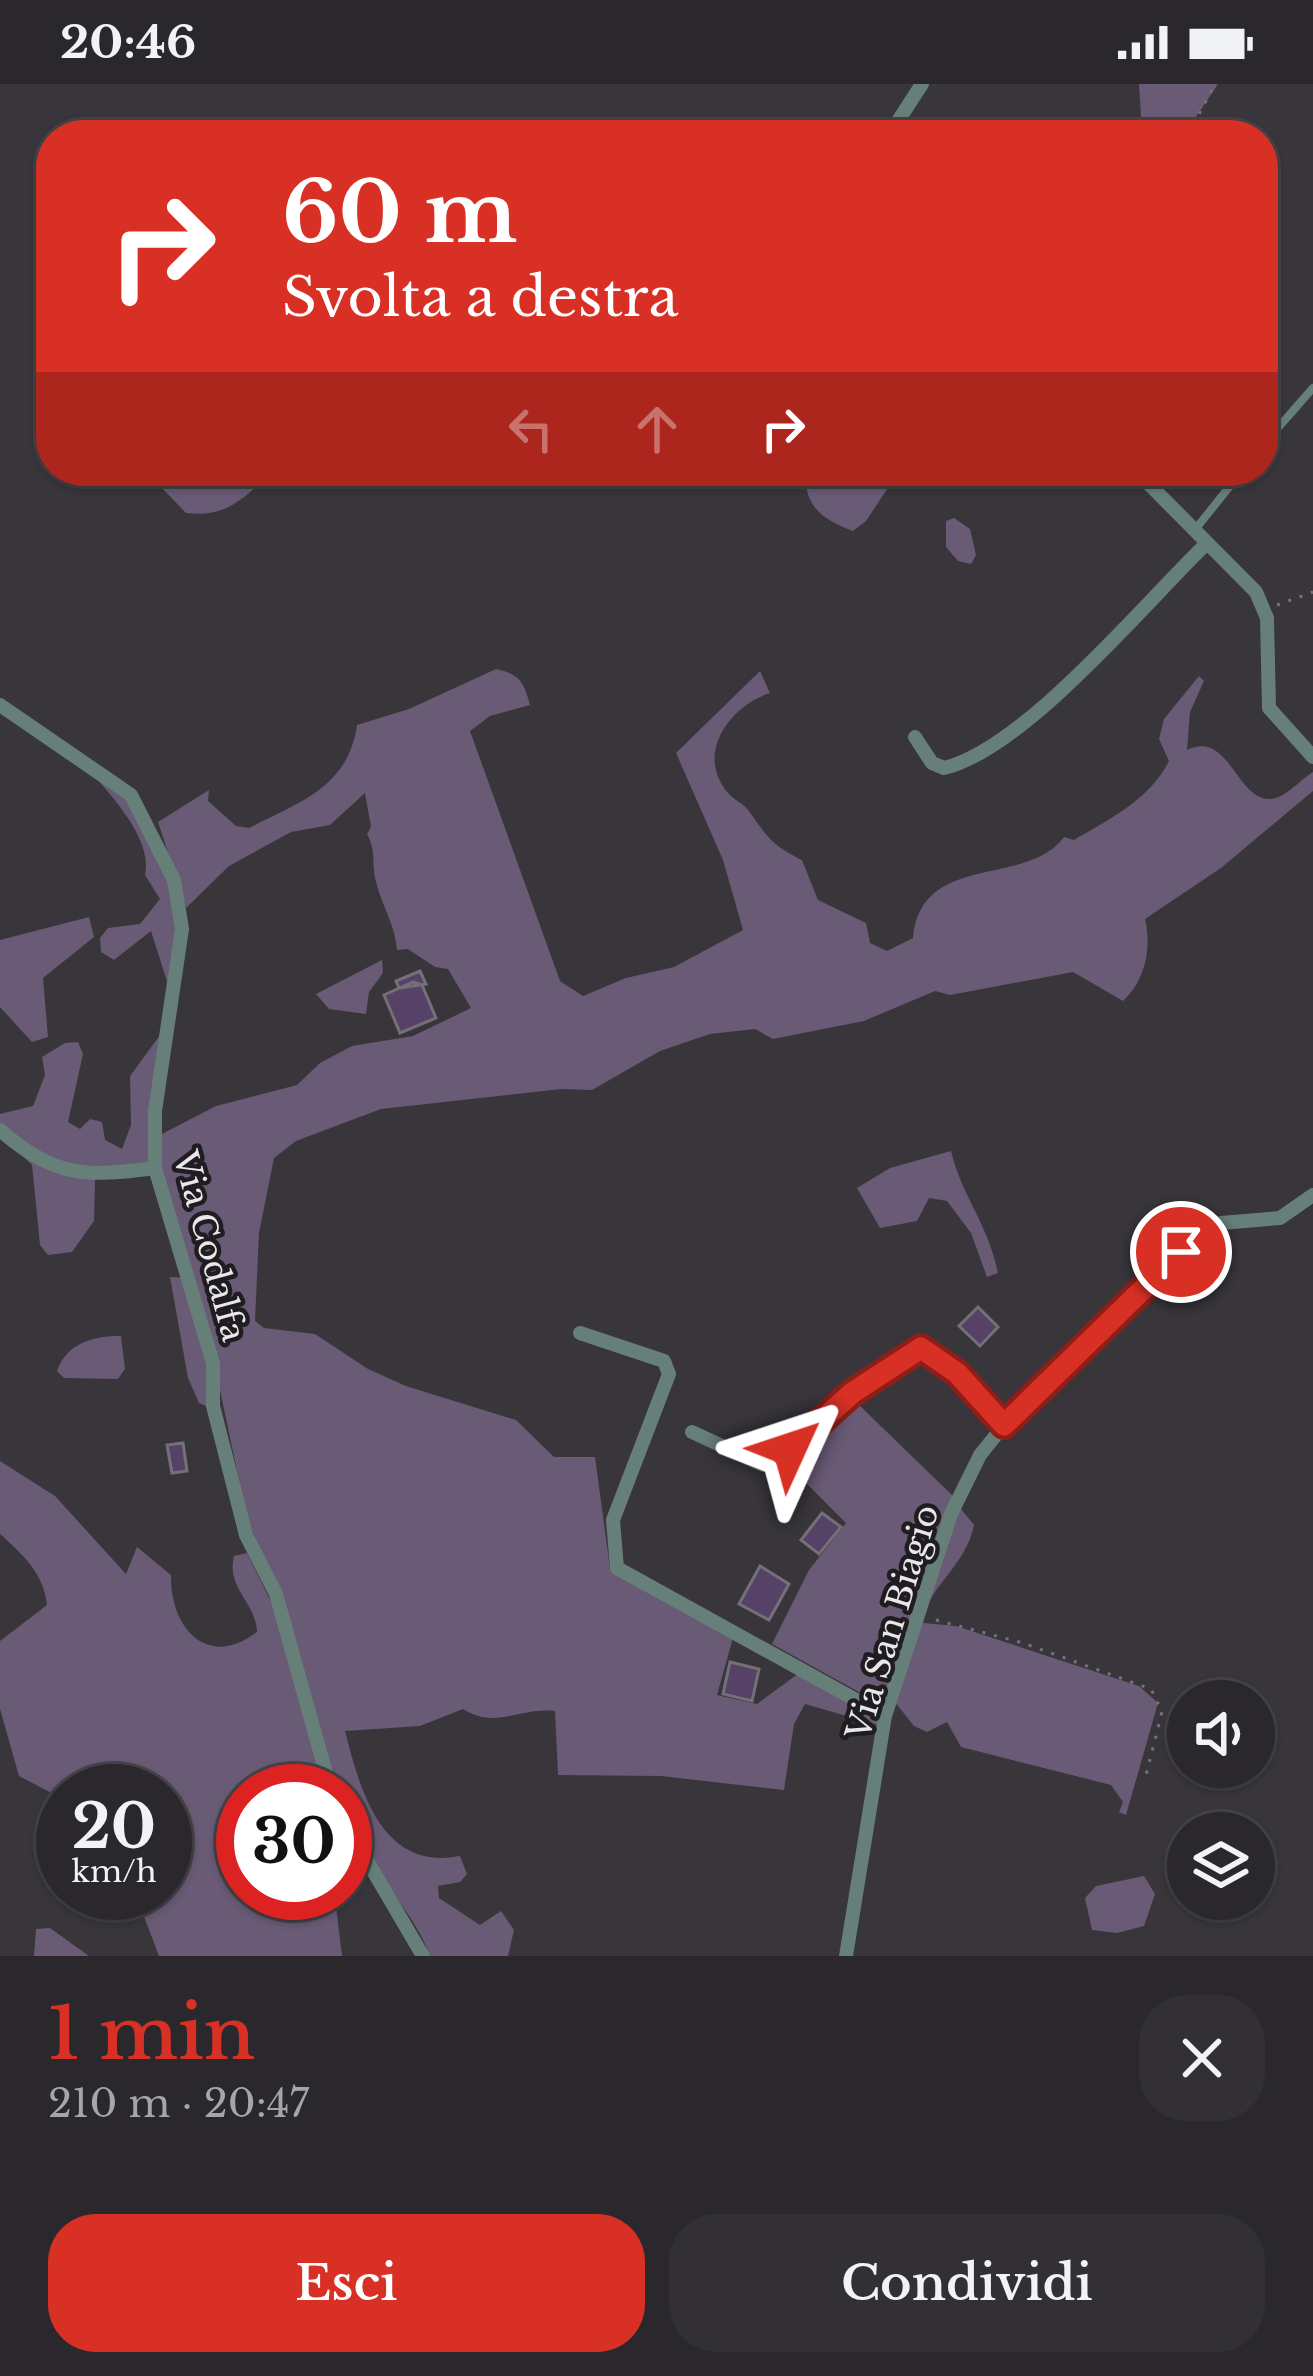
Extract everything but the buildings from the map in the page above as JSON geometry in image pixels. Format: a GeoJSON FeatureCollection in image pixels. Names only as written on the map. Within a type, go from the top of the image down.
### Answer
{"type":"FeatureCollection","features":[{"type":"Feature","properties":{"kind":"street"},"geometry":{"type":"LineString","coordinates":[[899,120],[922,84]]}},
{"type":"Feature","properties":{"kind":"street"},"geometry":{"type":"LineString","coordinates":[[1150,486],[1256,592],[1264,609],[1269,708],[1313,757]]}},
{"type":"Feature","properties":{"kind":"street"},"geometry":{"type":"LineString","coordinates":[[915,736],[932,763],[944,768],[1025,723],[1205,544]]}},
{"type":"Feature","properties":{"kind":"street","name":"Via Codalfa"},"geometry":{"type":"LineString","coordinates":[[0,705],[130,795],[174,880],[182,929],[155,1112],[155,1168],[213,1363],[214,1406],[246,1535],[275,1594],[324,1764]]}},
{"type":"Feature","properties":{"kind":"street"},"geometry":{"type":"LineString","coordinates":[[0,1130],[44,1162],[88,1177],[155,1168]]}},
{"type":"Feature","properties":{"kind":"street","name":"Via San Biagio"},"geometry":{"type":"LineString","coordinates":[[846,1956],[885,1716],[951,1514],[980,1455],[1004,1425],[1199,1233],[1221,1223],[1280,1218],[1313,1195]]}},
{"type":"Feature","properties":{"kind":"street"},"geometry":{"type":"LineString","coordinates":[[580,1334],[664,1361],[669,1373],[613,1520],[617,1568],[885,1716]]}},
{"type":"Feature","properties":{"kind":"street"},"geometry":{"type":"LineString","coordinates":[[692,1432],[763,1465],[790,1449],[852,1393],[921,1348],[957,1373],[1004,1425]]}},
{"type":"Feature","properties":{"kind":"street"},"geometry":{"type":"LineString","coordinates":[[372,1868],[424,1956]]}},
{"type":"Feature","properties":{"kind":"lane"},"geometry":{"type":"LineString","coordinates":[[1278,428],[1313,388]]}},
{"type":"Feature","properties":{"kind":"lane"},"geometry":{"type":"LineString","coordinates":[[1193,532],[1230,486]]}},
{"type":"Feature","properties":{"kind":"path"},"geometry":{"type":"LineString","coordinates":[[1196,120],[1215,84]]}},
{"type":"Feature","properties":{"kind":"path"},"geometry":{"type":"LineString","coordinates":[[1264,609],[1313,592]]}},
{"type":"Feature","properties":{"kind":"path"},"geometry":{"type":"LineString","coordinates":[[916,1618],[973,1627],[1151,1689],[1162,1712],[1145,1779]]}},
{"type":"Feature","properties":{"kind":"shaded area"},"geometry":{"type":"Polygon","coordinates":[[[1139,84],[1218,84],[1194,120],[1139,120],[1139,84]]]}},
{"type":"Feature","properties":{"kind":"shaded area"},"geometry":{"type":"Polygon","coordinates":[[[257,486],[224,509],[200,514],[186,513],[161,487],[257,486]]]}},
{"type":"Feature","properties":{"kind":"shaded area"},"geometry":{"type":"Polygon","coordinates":[[[807,486],[889,486],[866,521],[853,531],[817,510],[807,486]]]}},
{"type":"Feature","properties":{"kind":"shaded area"},"geometry":{"type":"Polygon","coordinates":[[[954,518],[970,529],[976,555],[971,564],[958,561],[946,547],[946,521],[954,518]]]}},
{"type":"Feature","properties":{"kind":"shaded area"},"geometry":{"type":"Polygon","coordinates":[[[496,669],[520,680],[530,705],[490,716],[470,731],[560,981],[583,996],[626,978],[674,967],[743,930],[723,860],[676,753],[760,671],[770,693],[742,708],[722,732],[716,747],[718,778],[771,840],[802,860],[818,900],[866,923],[870,943],[887,951],[913,938],[920,911],[935,893],[955,881],[1026,862],[1064,837],[1074,840],[1140,797],[1169,761],[1159,739],[1164,719],[1199,676],[1204,681],[1190,712],[1187,750],[1202,746],[1215,750],[1244,784],[1267,799],[1281,796],[1313,772],[1313,791],[1221,868],[1145,919],[1145,963],[1123,1001],[1073,972],[950,995],[935,991],[864,1021],[773,1039],[755,1029],[710,1034],[660,1051],[592,1090],[561,1089],[381,1109],[296,1141],[274,1158],[259,1233],[255,1321],[264,1328],[315,1334],[368,1369],[406,1386],[516,1420],[554,1457],[595,1457],[610,1568],[733,1638],[717,1695],[757,1704],[799,1673],[883,1717],[881,1726],[805,1704],[794,1724],[784,1790],[661,1776],[558,1775],[555,1711],[486,1718],[463,1709],[420,1726],[345,1731],[355,1764],[330,1764],[284,1604],[247,1519],[215,1366],[162,1186],[158,1136],[216,1106],[297,1085],[320,1063],[352,1046],[413,1036],[471,1008],[448,969],[435,967],[408,949],[397,950],[376,882],[365,793],[330,825],[291,832],[229,866],[186,908],[158,822],[209,790],[208,801],[236,826],[249,828],[303,801],[332,778],[352,746],[357,725],[409,709],[496,669]]]}},
{"type":"Feature","properties":{"kind":"shaded area"},"geometry":{"type":"Polygon","coordinates":[[[92,773],[129,797],[170,880],[177,915],[171,994],[151,931],[114,960],[101,952],[100,938],[108,928],[140,924],[160,899],[145,875],[137,834],[92,773]]]}},
{"type":"Feature","properties":{"kind":"shaded area"},"geometry":{"type":"Polygon","coordinates":[[[89,917],[94,937],[43,978],[48,1037],[32,1042],[0,1007],[0,940],[89,917]]]}},
{"type":"Feature","properties":{"kind":"shaded area"},"geometry":{"type":"Polygon","coordinates":[[[382,960],[383,973],[369,992],[366,1014],[329,1009],[316,994],[382,960]]]}},
{"type":"Feature","properties":{"kind":"shaded area"},"geometry":{"type":"Polygon","coordinates":[[[166,1027],[154,1166],[103,1173],[95,1180],[94,1221],[72,1252],[48,1255],[40,1245],[32,1165],[0,1135],[0,1114],[33,1106],[45,1075],[42,1057],[65,1043],[78,1042],[83,1054],[68,1122],[80,1129],[90,1119],[102,1122],[105,1140],[122,1149],[131,1125],[130,1076],[166,1027]]]}},
{"type":"Feature","properties":{"kind":"shaded area"},"geometry":{"type":"Polygon","coordinates":[[[951,1151],[993,1255],[998,1273],[987,1277],[971,1233],[947,1201],[929,1198],[917,1221],[880,1228],[857,1188],[890,1168],[951,1151]]]}},
{"type":"Feature","properties":{"kind":"shaded area"},"geometry":{"type":"Polygon","coordinates":[[[170,1277],[186,1278],[207,1357],[210,1408],[199,1403],[188,1378],[170,1277]]]}},
{"type":"Feature","properties":{"kind":"shaded area"},"geometry":{"type":"Polygon","coordinates":[[[121,1336],[125,1369],[118,1379],[64,1378],[57,1371],[67,1354],[82,1343],[121,1336]]]}},
{"type":"Feature","properties":{"kind":"shaded area"},"geometry":{"type":"Polygon","coordinates":[[[857,1403],[954,1497],[951,1509],[961,1509],[974,1525],[963,1553],[930,1600],[923,1623],[956,1626],[1139,1686],[1158,1703],[1126,1815],[1119,1812],[1123,1802],[1111,1785],[961,1747],[947,1722],[927,1732],[914,1726],[890,1696],[886,1707],[772,1644],[809,1570],[846,1523],[782,1459],[857,1403]]]}},
{"type":"Feature","properties":{"kind":"shaded area"},"geometry":{"type":"Polygon","coordinates":[[[0,1461],[55,1496],[126,1574],[137,1547],[171,1575],[172,1594],[185,1626],[195,1638],[222,1647],[257,1632],[234,1578],[234,1556],[247,1553],[281,1622],[321,1764],[216,1764],[216,1920],[338,1920],[342,1956],[159,1956],[145,1920],[192,1920],[192,1764],[36,1764],[36,1785],[19,1776],[0,1709],[0,1641],[47,1605],[37,1574],[0,1534],[0,1461]]]}},
{"type":"Feature","properties":{"kind":"shaded area"},"geometry":{"type":"Polygon","coordinates":[[[372,1809],[394,1839],[411,1852],[460,1856],[467,1874],[460,1882],[438,1886],[439,1898],[480,1925],[501,1911],[514,1930],[508,1956],[430,1956],[372,1863],[372,1809]]]}},
{"type":"Feature","properties":{"kind":"shaded area"},"geometry":{"type":"Polygon","coordinates":[[[1144,1876],[1155,1894],[1144,1926],[1117,1933],[1092,1930],[1085,1898],[1096,1886],[1144,1876]]]}},
{"type":"Feature","properties":{"kind":"shaded area"},"geometry":{"type":"Polygon","coordinates":[[[50,1928],[89,1956],[34,1956],[36,1929],[50,1928]]]}},
{"type":"Feature","properties":{"kind":"route"},"geometry":{"type":"LineString","coordinates":[[790,1449],[852,1393],[921,1348],[957,1373],[994,1408],[1004,1425],[1181,1252]]}}]}
